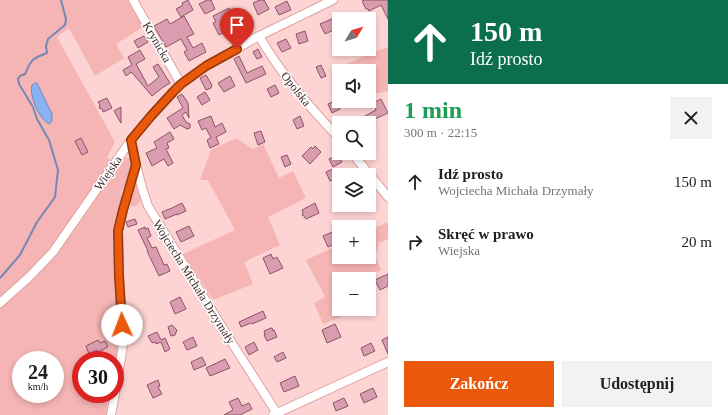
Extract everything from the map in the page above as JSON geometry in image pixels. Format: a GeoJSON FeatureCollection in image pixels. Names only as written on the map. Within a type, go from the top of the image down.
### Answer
{"type":"FeatureCollection","features":[{"type":"Feature","properties":{"kind":"street","name":"Krynicka"},"geometry":{"type":"LineString","coordinates":[[133,0],[181,84]]}},
{"type":"Feature","properties":{"kind":"street","name":"Wiejska"},"geometry":{"type":"LineString","coordinates":[[0,303],[43,264],[53,252],[131,140],[181,84],[206,66],[259,36],[333,0]]}},
{"type":"Feature","properties":{"kind":"street","name":"Opolska"},"geometry":{"type":"LineString","coordinates":[[259,36],[298,93],[332,130]]}},
{"type":"Feature","properties":{"kind":"street","name":"Wojciecha Michała Drzymały"},"geometry":{"type":"LineString","coordinates":[[131,140],[136,165],[148,206],[276,414]]}},
{"type":"Feature","properties":{"kind":"street"},"geometry":{"type":"LineString","coordinates":[[358,160],[388,197]]}},
{"type":"Feature","properties":{"kind":"street"},"geometry":{"type":"LineString","coordinates":[[122,351],[122,314],[118,231],[136,165]]}},
{"type":"Feature","properties":{"kind":"street"},"geometry":{"type":"LineString","coordinates":[[276,414],[388,362]]}},
{"type":"Feature","properties":{"kind":"street"},"geometry":{"type":"LineString","coordinates":[[111,415],[113,403]]}},
{"type":"Feature","properties":{"kind":"shaded area"},"geometry":{"type":"Polygon","coordinates":[[[0,0],[128,0],[143,27],[116,44],[124,58],[95,76],[69,28],[57,37],[115,142],[107,157],[116,165],[121,159],[125,158],[129,158],[132,163],[125,189],[122,189],[121,195],[124,196],[117,221],[115,222],[113,239],[120,343],[119,351],[72,351],[72,403],[107,403],[106,415],[0,415],[0,0]]]}},
{"type":"Feature","properties":{"kind":"shaded area"},"geometry":{"type":"Polygon","coordinates":[[[388,47],[388,91],[376,94],[376,64],[347,64],[364,56],[376,56],[376,51],[388,47]]]}},
{"type":"Feature","properties":{"kind":"shaded area"},"geometry":{"type":"Polygon","coordinates":[[[236,138],[253,149],[263,144],[279,178],[293,171],[306,198],[268,217],[280,245],[244,262],[253,284],[213,300],[183,254],[235,230],[208,180],[200,180],[211,150],[236,138]]]}},
{"type":"Feature","properties":{"kind":"shaded area"},"geometry":{"type":"Polygon","coordinates":[[[135,178],[140,191],[141,199],[137,205],[132,207],[129,203],[135,178]]]}},
{"type":"Feature","properties":{"kind":"shaded area"},"geometry":{"type":"Polygon","coordinates":[[[388,222],[388,239],[379,243],[376,253],[376,228],[388,222]]]}},
{"type":"Feature","properties":{"kind":"shaded area"},"geometry":{"type":"Polygon","coordinates":[[[332,248],[332,264],[376,264],[376,258],[381,270],[376,272],[332,272],[332,316],[343,316],[323,324],[314,303],[325,297],[306,260],[332,248]]]}},
{"type":"Feature","properties":{"kind":"water"},"geometry":{"type":"Polygon","coordinates":[[[37,83],[52,114],[52,121],[49,124],[38,112],[33,101],[31,90],[32,85],[37,83]]]}},
{"type":"Feature","properties":{"kind":"building"},"geometry":{"type":"Polygon","coordinates":[[[188,0],[193,10],[181,17],[176,9],[188,0]]]}},
{"type":"Feature","properties":{"kind":"building"},"geometry":{"type":"Polygon","coordinates":[[[207,0],[211,0],[215,9],[205,14],[199,4],[207,0]]]}},
{"type":"Feature","properties":{"kind":"building"},"geometry":{"type":"Polygon","coordinates":[[[264,0],[269,9],[258,15],[253,3],[264,0]]]}},
{"type":"Feature","properties":{"kind":"building"},"geometry":{"type":"Polygon","coordinates":[[[388,0],[388,19],[381,5],[369,11],[366,9],[362,1],[388,0]]]}},
{"type":"Feature","properties":{"kind":"building"},"geometry":{"type":"Polygon","coordinates":[[[287,1],[291,10],[279,15],[275,7],[287,1]]]}},
{"type":"Feature","properties":{"kind":"building"},"geometry":{"type":"Polygon","coordinates":[[[229,8],[240,30],[235,33],[233,28],[219,35],[213,23],[216,22],[213,16],[229,8]]]}},
{"type":"Feature","properties":{"kind":"building"},"geometry":{"type":"Polygon","coordinates":[[[184,16],[194,34],[187,37],[193,48],[202,43],[206,52],[189,61],[184,52],[187,50],[181,39],[166,47],[154,26],[167,19],[170,24],[184,16]]]}},
{"type":"Feature","properties":{"kind":"building"},"geometry":{"type":"Polygon","coordinates":[[[332,19],[332,31],[325,34],[320,24],[332,19]]]}},
{"type":"Feature","properties":{"kind":"building"},"geometry":{"type":"Polygon","coordinates":[[[305,31],[308,41],[299,44],[296,34],[305,31]]]}},
{"type":"Feature","properties":{"kind":"building"},"geometry":{"type":"Polygon","coordinates":[[[144,36],[148,42],[138,48],[134,41],[144,36]]]}},
{"type":"Feature","properties":{"kind":"building"},"geometry":{"type":"Polygon","coordinates":[[[286,39],[291,48],[282,52],[277,43],[286,39]]]}},
{"type":"Feature","properties":{"kind":"building"},"geometry":{"type":"Polygon","coordinates":[[[258,49],[262,57],[257,59],[253,52],[258,49]]]}},
{"type":"Feature","properties":{"kind":"building"},"geometry":{"type":"Polygon","coordinates":[[[140,50],[145,59],[136,64],[148,86],[159,77],[153,67],[158,64],[170,83],[152,96],[131,72],[126,76],[123,70],[132,65],[128,57],[140,50]]]}},
{"type":"Feature","properties":{"kind":"building"},"geometry":{"type":"Polygon","coordinates":[[[239,56],[247,73],[262,66],[266,74],[246,83],[234,59],[239,56]]]}},
{"type":"Feature","properties":{"kind":"building"},"geometry":{"type":"Polygon","coordinates":[[[321,65],[326,76],[321,78],[316,67],[321,65]]]}},
{"type":"Feature","properties":{"kind":"building"},"geometry":{"type":"Polygon","coordinates":[[[206,75],[212,85],[211,88],[206,90],[200,78],[206,75]]]}},
{"type":"Feature","properties":{"kind":"building"},"geometry":{"type":"Polygon","coordinates":[[[230,76],[235,86],[224,92],[218,83],[230,76]]]}},
{"type":"Feature","properties":{"kind":"building"},"geometry":{"type":"Polygon","coordinates":[[[275,85],[279,93],[271,97],[267,89],[275,85]]]}},
{"type":"Feature","properties":{"kind":"building"},"geometry":{"type":"Polygon","coordinates":[[[205,92],[210,100],[202,105],[197,97],[205,92]]]}},
{"type":"Feature","properties":{"kind":"building"},"geometry":{"type":"Polygon","coordinates":[[[182,94],[188,103],[189,118],[186,112],[182,115],[186,122],[190,124],[190,128],[187,129],[180,125],[174,129],[167,118],[183,108],[177,97],[182,94]]]}},
{"type":"Feature","properties":{"kind":"building"},"geometry":{"type":"Polygon","coordinates":[[[107,98],[112,108],[103,112],[102,109],[99,108],[100,105],[98,102],[107,98]]]}},
{"type":"Feature","properties":{"kind":"building"},"geometry":{"type":"Polygon","coordinates":[[[381,99],[388,113],[376,119],[376,116],[365,116],[376,110],[376,102],[381,99]]]}},
{"type":"Feature","properties":{"kind":"building"},"geometry":{"type":"Polygon","coordinates":[[[332,102],[332,108],[340,109],[332,113],[328,104],[332,102]]]}},
{"type":"Feature","properties":{"kind":"building"},"geometry":{"type":"Polygon","coordinates":[[[121,107],[121,123],[114,111],[121,107]]]}},
{"type":"Feature","properties":{"kind":"building"},"geometry":{"type":"Polygon","coordinates":[[[211,116],[215,127],[222,123],[226,132],[216,137],[219,144],[210,148],[207,140],[211,138],[206,128],[202,130],[198,121],[211,116]]]}},
{"type":"Feature","properties":{"kind":"building"},"geometry":{"type":"Polygon","coordinates":[[[300,116],[304,126],[297,129],[293,120],[300,116]]]}},
{"type":"Feature","properties":{"kind":"building"},"geometry":{"type":"Polygon","coordinates":[[[261,131],[265,142],[258,145],[254,133],[261,131]]]}},
{"type":"Feature","properties":{"kind":"building"},"geometry":{"type":"Polygon","coordinates":[[[170,132],[174,139],[167,143],[169,148],[166,149],[173,163],[168,166],[164,159],[152,166],[146,153],[157,148],[154,142],[170,132]]]}},
{"type":"Feature","properties":{"kind":"building"},"geometry":{"type":"Polygon","coordinates":[[[81,138],[88,152],[82,155],[75,141],[81,138]]]}},
{"type":"Feature","properties":{"kind":"building"},"geometry":{"type":"Polygon","coordinates":[[[315,146],[321,152],[310,164],[302,156],[311,147],[313,149],[315,146]]]}},
{"type":"Feature","properties":{"kind":"building"},"geometry":{"type":"Polygon","coordinates":[[[287,155],[291,164],[285,167],[281,157],[287,155]]]}},
{"type":"Feature","properties":{"kind":"building"},"geometry":{"type":"Polygon","coordinates":[[[332,158],[332,160],[341,160],[342,162],[333,167],[329,159],[332,158]]]}},
{"type":"Feature","properties":{"kind":"building"},"geometry":{"type":"Polygon","coordinates":[[[332,169],[332,180],[330,181],[326,172],[332,169]]]}},
{"type":"Feature","properties":{"kind":"building"},"geometry":{"type":"Polygon","coordinates":[[[182,203],[186,211],[165,219],[162,212],[182,203]]]}},
{"type":"Feature","properties":{"kind":"building"},"geometry":{"type":"Polygon","coordinates":[[[315,203],[319,213],[306,219],[302,215],[302,210],[315,203]]]}},
{"type":"Feature","properties":{"kind":"building"},"geometry":{"type":"Polygon","coordinates":[[[135,219],[137,224],[128,227],[126,222],[135,219]]]}},
{"type":"Feature","properties":{"kind":"building"},"geometry":{"type":"Polygon","coordinates":[[[189,226],[194,236],[181,242],[176,232],[189,226]]]}},
{"type":"Feature","properties":{"kind":"building"},"geometry":{"type":"Polygon","coordinates":[[[145,227],[145,229],[148,228],[151,236],[147,238],[152,248],[156,247],[164,265],[167,264],[170,271],[159,276],[138,230],[145,227]]]}},
{"type":"Feature","properties":{"kind":"building"},"geometry":{"type":"Polygon","coordinates":[[[332,232],[332,245],[328,247],[323,236],[332,232]]]}},
{"type":"Feature","properties":{"kind":"building"},"geometry":{"type":"Polygon","coordinates":[[[271,254],[273,259],[277,257],[283,268],[270,274],[263,258],[271,254]]]}},
{"type":"Feature","properties":{"kind":"building"},"geometry":{"type":"Polygon","coordinates":[[[388,274],[388,286],[380,290],[376,280],[388,274]]]}},
{"type":"Feature","properties":{"kind":"building"},"geometry":{"type":"Polygon","coordinates":[[[180,297],[186,309],[175,314],[170,302],[180,297]]]}},
{"type":"Feature","properties":{"kind":"building"},"geometry":{"type":"Polygon","coordinates":[[[263,311],[266,318],[241,327],[239,322],[263,311]]]}},
{"type":"Feature","properties":{"kind":"building"},"geometry":{"type":"Polygon","coordinates":[[[335,324],[341,337],[327,343],[322,330],[335,324]]]}},
{"type":"Feature","properties":{"kind":"building"},"geometry":{"type":"Polygon","coordinates":[[[172,325],[177,330],[175,335],[171,336],[168,327],[172,325]]]}},
{"type":"Feature","properties":{"kind":"building"},"geometry":{"type":"Polygon","coordinates":[[[271,328],[273,331],[274,330],[277,337],[267,341],[264,331],[271,328]]]}},
{"type":"Feature","properties":{"kind":"building"},"geometry":{"type":"Polygon","coordinates":[[[157,332],[161,340],[165,338],[170,349],[165,352],[161,342],[156,344],[155,342],[152,343],[148,336],[157,332]]]}},
{"type":"Feature","properties":{"kind":"building"},"geometry":{"type":"Polygon","coordinates":[[[193,337],[197,346],[187,350],[183,342],[193,337]]]}},
{"type":"Feature","properties":{"kind":"building"},"geometry":{"type":"Polygon","coordinates":[[[388,337],[388,354],[382,340],[388,337]]]}},
{"type":"Feature","properties":{"kind":"building"},"geometry":{"type":"Polygon","coordinates":[[[98,340],[100,343],[105,341],[108,347],[100,351],[88,351],[86,346],[98,340]]]}},
{"type":"Feature","properties":{"kind":"building"},"geometry":{"type":"Polygon","coordinates":[[[254,342],[258,350],[249,355],[245,347],[254,342]]]}},
{"type":"Feature","properties":{"kind":"building"},"geometry":{"type":"Polygon","coordinates":[[[371,343],[375,351],[364,356],[361,348],[371,343]]]}},
{"type":"Feature","properties":{"kind":"building"},"geometry":{"type":"Polygon","coordinates":[[[283,352],[286,358],[277,362],[274,357],[283,352]]]}},
{"type":"Feature","properties":{"kind":"building"},"geometry":{"type":"Polygon","coordinates":[[[202,357],[206,365],[194,370],[191,362],[202,357]]]}},
{"type":"Feature","properties":{"kind":"building"},"geometry":{"type":"Polygon","coordinates":[[[225,359],[230,368],[210,376],[206,368],[225,359]]]}},
{"type":"Feature","properties":{"kind":"building"},"geometry":{"type":"Polygon","coordinates":[[[295,376],[299,386],[284,392],[280,383],[295,376]]]}},
{"type":"Feature","properties":{"kind":"building"},"geometry":{"type":"Polygon","coordinates":[[[158,380],[160,386],[158,387],[162,394],[153,398],[147,385],[158,380]]]}},
{"type":"Feature","properties":{"kind":"building"},"geometry":{"type":"Polygon","coordinates":[[[373,388],[377,397],[364,403],[360,394],[373,388]]]}},
{"type":"Feature","properties":{"kind":"building"},"geometry":{"type":"Polygon","coordinates":[[[238,398],[242,406],[249,403],[252,409],[240,415],[224,415],[233,410],[229,402],[238,398]]]}},
{"type":"Feature","properties":{"kind":"building"},"geometry":{"type":"Polygon","coordinates":[[[344,398],[348,406],[336,411],[333,403],[344,398]]]}},
{"type":"Feature","properties":{"kind":"waterway"},"geometry":{"type":"LineString","coordinates":[[0,278],[20,255],[37,222],[55,197],[58,170],[49,140],[37,119],[33,107],[19,84],[18,79],[20,76],[25,74],[33,60],[47,53],[46,46],[48,39],[65,25],[66,19],[61,0]]}},
{"type":"Feature","properties":{"kind":"route"},"geometry":{"type":"LineString","coordinates":[[122,325],[118,231],[136,165],[131,140],[181,84],[206,66],[237,49]]}}]}
